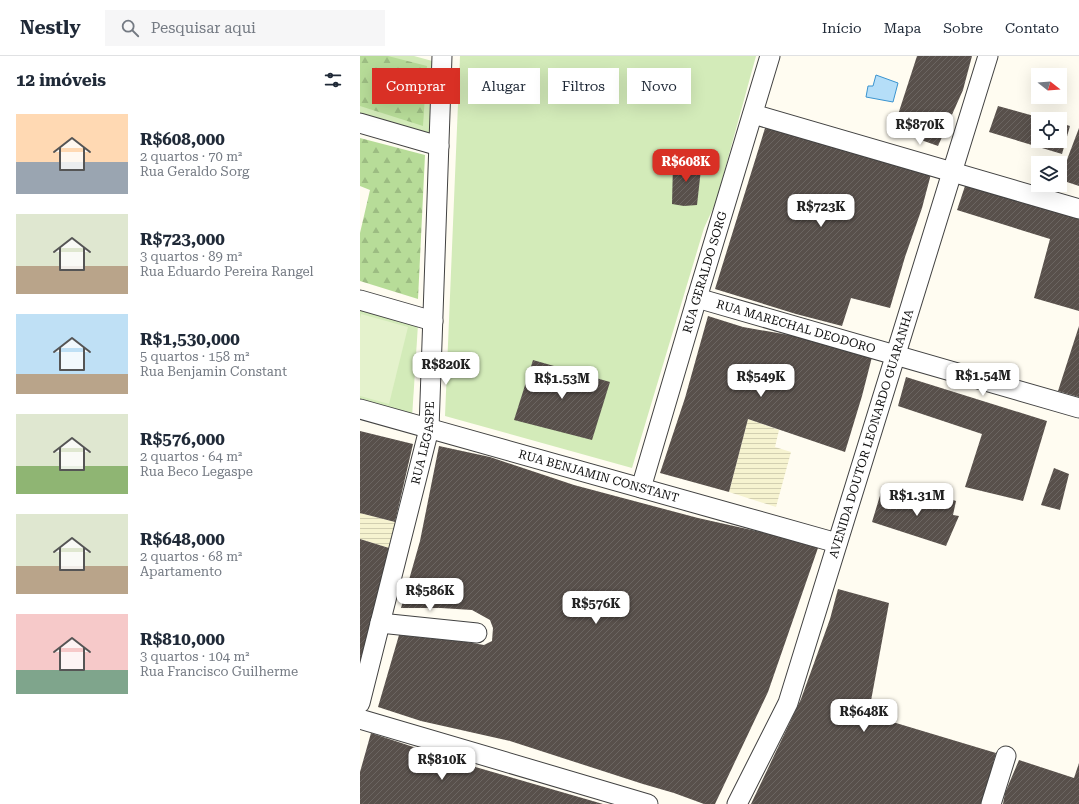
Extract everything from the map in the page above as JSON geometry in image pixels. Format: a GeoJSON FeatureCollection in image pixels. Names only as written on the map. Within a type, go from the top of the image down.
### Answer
{"type":"FeatureCollection","features":[{"type":"Feature","properties":{"kind":"street","name":"RUA LEGASPE"},"geometry":{"type":"LineString","coordinates":[[360,703],[429,429],[441,56]]}},
{"type":"Feature","properties":{"kind":"street","name":"RUA GERALDO SORG"},"geometry":{"type":"LineString","coordinates":[[641,488],[770,56]]}},
{"type":"Feature","properties":{"kind":"street","name":"AVENIDA DOUTOR LEONARDO GUARANHA"},"geometry":{"type":"LineString","coordinates":[[738,804],[788,703],[988,56]]}},
{"type":"Feature","properties":{"kind":"street"},"geometry":{"type":"LineString","coordinates":[[753,114],[1079,209]]}},
{"type":"Feature","properties":{"kind":"street"},"geometry":{"type":"LineString","coordinates":[[360,123],[439,146]]}},
{"type":"Feature","properties":{"kind":"street","name":"RUA MARECHAL DEODORO"},"geometry":{"type":"LineString","coordinates":[[697,298],[1079,408]]}},
{"type":"Feature","properties":{"kind":"street"},"geometry":{"type":"LineString","coordinates":[[360,300],[433,321]]}},
{"type":"Feature","properties":{"kind":"street","name":"RUA BENJAMIN CONSTANT"},"geometry":{"type":"LineString","coordinates":[[360,409],[837,543]]}},
{"type":"Feature","properties":{"kind":"street"},"geometry":{"type":"LineString","coordinates":[[380,623],[477,633]]}},
{"type":"Feature","properties":{"kind":"street"},"geometry":{"type":"LineString","coordinates":[[360,719],[648,804]]}},
{"type":"Feature","properties":{"kind":"street"},"geometry":{"type":"LineString","coordinates":[[991,804],[1006,756]]}},
{"type":"Feature","properties":{"kind":"shaded area"},"geometry":{"type":"Polygon","coordinates":[[[748,419],[779,430],[775,447],[791,452],[776,507],[729,492],[748,419]]]}},
{"type":"Feature","properties":{"kind":"shaded area"},"geometry":{"type":"Polygon","coordinates":[[[360,513],[395,522],[389,548],[360,539],[360,513]]]}},
{"type":"Feature","properties":{"kind":"green space"},"geometry":{"type":"Polygon","coordinates":[[[360,56],[414,56],[436,62],[436,68],[372,68],[372,104],[434,104],[432,140],[360,119],[360,56]]]}},
{"type":"Feature","properties":{"kind":"green space"},"geometry":{"type":"Polygon","coordinates":[[[360,56],[388,56],[427,66],[427,68],[372,68],[372,104],[424,104],[423,126],[360,106],[360,56]]]}},
{"type":"Feature","properties":{"kind":"green space"},"geometry":{"type":"Polygon","coordinates":[[[460,56],[756,56],[716,202],[704,228],[632,468],[445,416],[458,104],[460,104],[460,56]]]}},
{"type":"Feature","properties":{"kind":"green space"},"geometry":{"type":"Polygon","coordinates":[[[360,138],[425,155],[418,299],[360,281],[360,233],[370,190],[360,186],[360,138]]]}},
{"type":"Feature","properties":{"kind":"green space"},"geometry":{"type":"Polygon","coordinates":[[[360,305],[418,324],[412,418],[360,404],[360,305]]]}},
{"type":"Feature","properties":{"kind":"green space"},"geometry":{"type":"Polygon","coordinates":[[[361,314],[408,327],[389,404],[360,396],[361,314]]]}},
{"type":"Feature","properties":{"kind":"water"},"geometry":{"type":"Polygon","coordinates":[[[876,75],[898,83],[893,102],[866,97],[868,86],[873,86],[876,75]]]}},
{"type":"Feature","properties":{"kind":"building"},"geometry":{"type":"Polygon","coordinates":[[[917,56],[972,56],[963,90],[938,146],[893,130],[917,56]]]}},
{"type":"Feature","properties":{"kind":"building"},"geometry":{"type":"Polygon","coordinates":[[[998,106],[1031,115],[1031,145],[989,132],[998,106]]]}},
{"type":"Feature","properties":{"kind":"building"},"geometry":{"type":"Polygon","coordinates":[[[766,125],[931,174],[922,208],[905,257],[890,308],[851,298],[842,326],[796,314],[715,289],[766,125]]]}},
{"type":"Feature","properties":{"kind":"building"},"geometry":{"type":"Polygon","coordinates":[[[1067,125],[1070,126],[1067,136],[1067,125]]]}},
{"type":"Feature","properties":{"kind":"building"},"geometry":{"type":"Polygon","coordinates":[[[1079,128],[1079,186],[1067,182],[1068,157],[1079,128]]]}},
{"type":"Feature","properties":{"kind":"building"},"geometry":{"type":"Polygon","coordinates":[[[1042,148],[1064,148],[1062,154],[1042,148]]]}},
{"type":"Feature","properties":{"kind":"building"},"geometry":{"type":"Polygon","coordinates":[[[702,160],[697,205],[684,206],[672,204],[673,163],[702,160]]]}},
{"type":"Feature","properties":{"kind":"building"},"geometry":{"type":"Polygon","coordinates":[[[966,183],[1079,218],[1079,311],[1034,298],[1050,239],[957,210],[966,183]]]}},
{"type":"Feature","properties":{"kind":"building"},"geometry":{"type":"Polygon","coordinates":[[[708,316],[743,327],[812,339],[872,357],[845,452],[748,419],[729,492],[660,473],[685,398],[708,316]]]}},
{"type":"Feature","properties":{"kind":"building"},"geometry":{"type":"Polygon","coordinates":[[[1079,326],[1079,397],[1058,391],[1079,326]]]}},
{"type":"Feature","properties":{"kind":"building"},"geometry":{"type":"Polygon","coordinates":[[[533,360],[610,382],[592,440],[514,420],[533,360]]]}},
{"type":"Feature","properties":{"kind":"building"},"geometry":{"type":"Polygon","coordinates":[[[906,377],[1047,421],[1023,501],[965,487],[982,434],[898,406],[906,377]]]}},
{"type":"Feature","properties":{"kind":"building"},"geometry":{"type":"Polygon","coordinates":[[[360,431],[413,444],[395,522],[360,513],[360,431]]]}},
{"type":"Feature","properties":{"kind":"building"},"geometry":{"type":"Polygon","coordinates":[[[439,446],[490,457],[574,485],[698,518],[819,545],[768,692],[715,804],[704,804],[510,741],[421,721],[378,707],[399,635],[484,645],[492,641],[493,628],[490,620],[472,610],[401,608],[420,541],[439,446]]]}},
{"type":"Feature","properties":{"kind":"building"},"geometry":{"type":"Polygon","coordinates":[[[1054,468],[1069,474],[1060,510],[1041,505],[1054,468]]]}},
{"type":"Feature","properties":{"kind":"building"},"geometry":{"type":"Polygon","coordinates":[[[882,489],[936,506],[939,495],[956,501],[953,515],[959,516],[946,546],[872,522],[882,489]]]}},
{"type":"Feature","properties":{"kind":"building"},"geometry":{"type":"Polygon","coordinates":[[[360,539],[389,548],[384,579],[360,662],[360,539]]]}},
{"type":"Feature","properties":{"kind":"building"},"geometry":{"type":"Polygon","coordinates":[[[838,589],[889,603],[868,717],[896,723],[996,753],[982,804],[751,804],[801,699],[830,619],[838,589]]]}},
{"type":"Feature","properties":{"kind":"building"},"geometry":{"type":"Polygon","coordinates":[[[371,733],[465,764],[603,804],[360,804],[360,772],[371,733]]]}},
{"type":"Feature","properties":{"kind":"building"},"geometry":{"type":"Polygon","coordinates":[[[1019,760],[1074,778],[1079,763],[1079,804],[1003,804],[1005,793],[1019,760]]]}}]}
